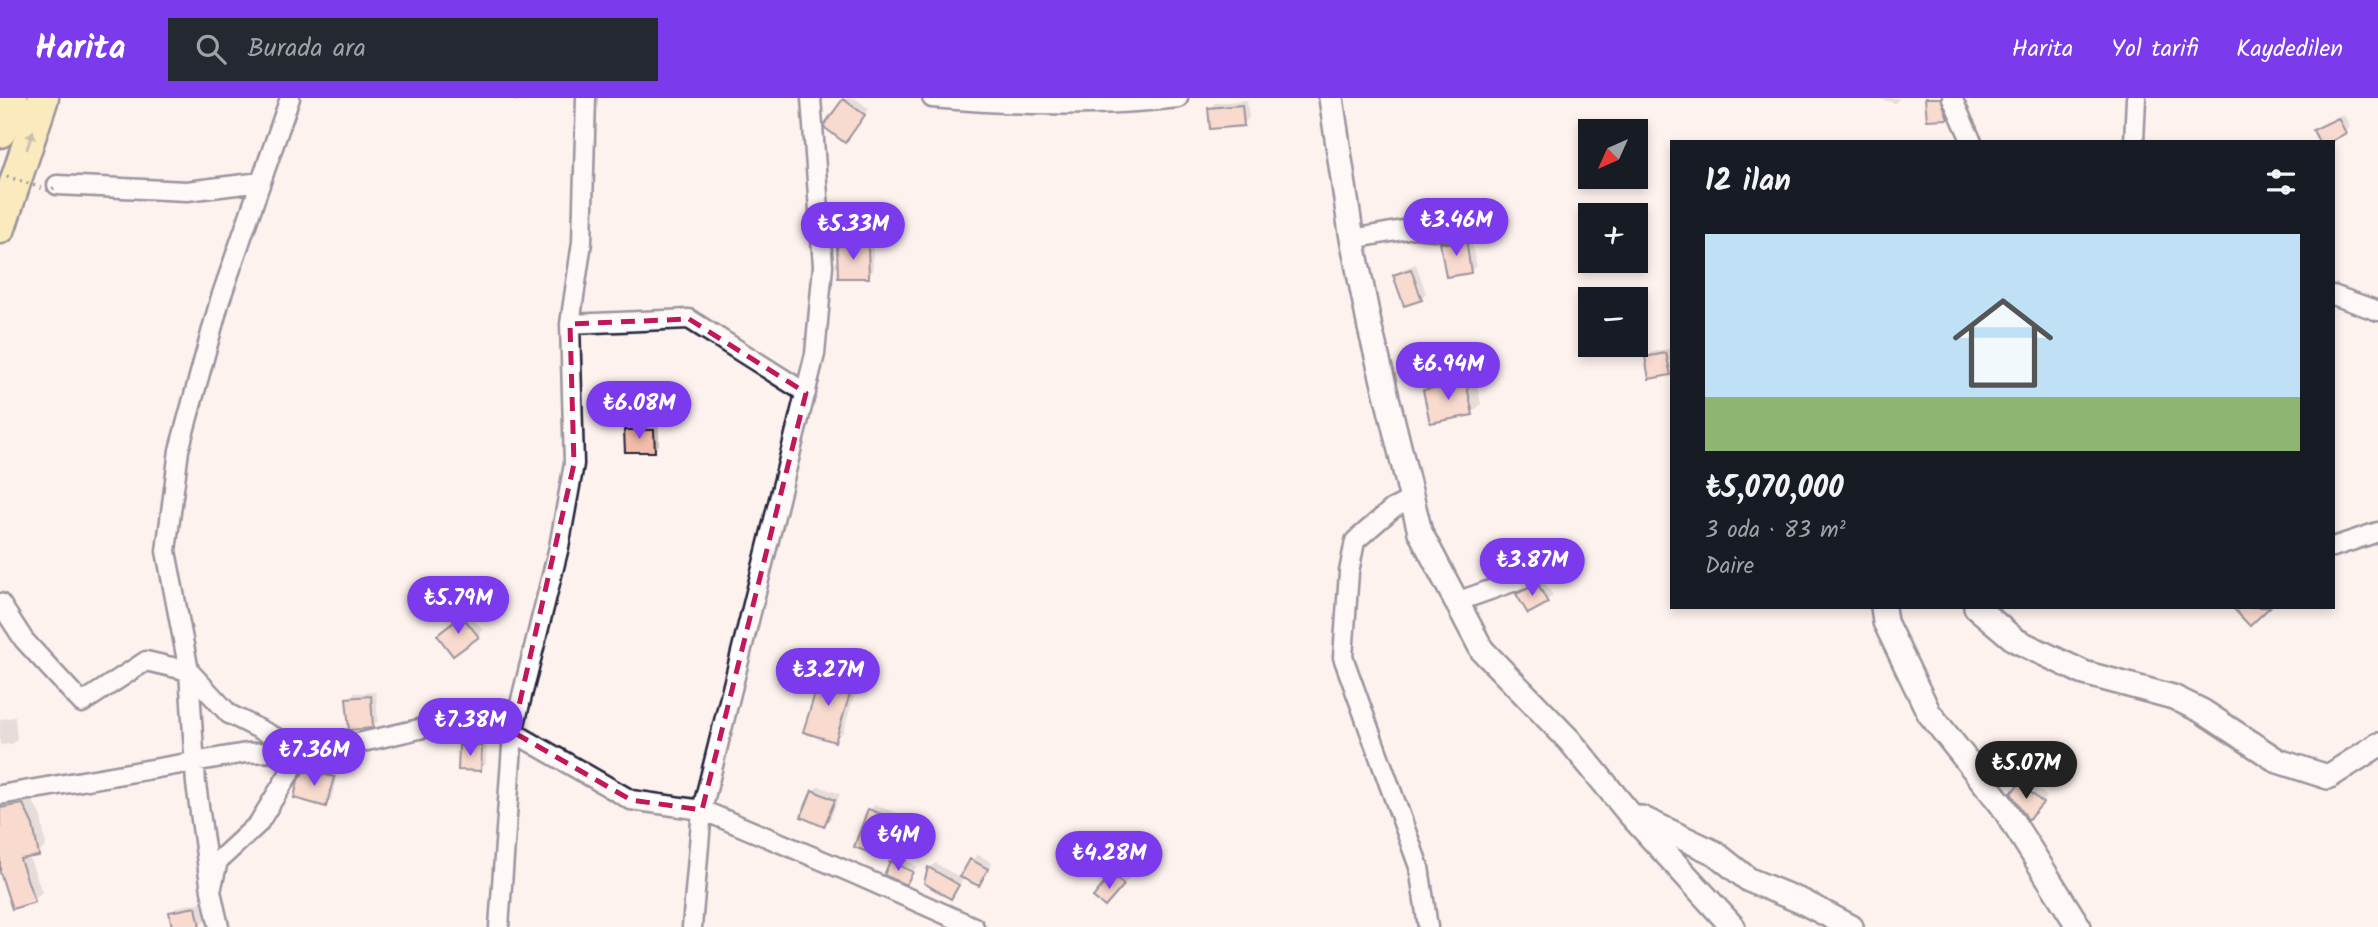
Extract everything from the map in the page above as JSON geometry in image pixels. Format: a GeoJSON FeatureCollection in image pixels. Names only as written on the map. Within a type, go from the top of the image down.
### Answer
{"type":"FeatureCollection","features":[{"type":"Feature","properties":{"kind":"highway"},"geometry":{"type":"LineString","coordinates":[[0,132],[12,98]]}},
{"type":"Feature","properties":{"kind":"highway"},"geometry":{"type":"LineString","coordinates":[[0,228],[43,98]]}},
{"type":"Feature","properties":{"kind":"street"},"geometry":{"type":"LineString","coordinates":[[219,927],[211,891],[195,762],[189,671],[166,551],[179,450],[220,300],[290,98]]}},
{"type":"Feature","properties":{"kind":"street"},"geometry":{"type":"LineString","coordinates":[[499,927],[513,732],[559,547],[574,464],[570,324],[582,242],[586,98]]}},
{"type":"Feature","properties":{"kind":"street"},"geometry":{"type":"LineString","coordinates":[[692,927],[702,810],[815,354],[823,266],[811,98]]}},
{"type":"Feature","properties":{"kind":"street"},"geometry":{"type":"LineString","coordinates":[[932,98],[1043,105],[1145,102],[1178,98]]}},
{"type":"Feature","properties":{"kind":"street"},"geometry":{"type":"LineString","coordinates":[[1331,98],[1352,239],[1370,328],[1420,532],[1482,650],[1570,741],[1628,812],[1733,927]]}},
{"type":"Feature","properties":{"kind":"street"},"geometry":{"type":"LineString","coordinates":[[1952,98],[1971,140]]}},
{"type":"Feature","properties":{"kind":"street"},"geometry":{"type":"LineString","coordinates":[[2134,140],[2136,98]]}},
{"type":"Feature","properties":{"kind":"street"},"geometry":{"type":"LineString","coordinates":[[57,185],[187,191],[261,182]]}},
{"type":"Feature","properties":{"kind":"street"},"geometry":{"type":"LineString","coordinates":[[1352,239],[1415,228],[1455,232]]}},
{"type":"Feature","properties":{"kind":"street"},"geometry":{"type":"LineString","coordinates":[[2335,296],[2378,311]]}},
{"type":"Feature","properties":{"kind":"street"},"geometry":{"type":"LineString","coordinates":[[570,324],[690,319],[806,393]]}},
{"type":"Feature","properties":{"kind":"street"},"geometry":{"type":"LineString","coordinates":[[1412,499],[1392,509],[1354,541],[1343,657],[1419,867],[1428,927]]}},
{"type":"Feature","properties":{"kind":"street"},"geometry":{"type":"LineString","coordinates":[[2335,546],[2378,532]]}},
{"type":"Feature","properties":{"kind":"street"},"geometry":{"type":"LineString","coordinates":[[1456,602],[1527,577]]}},
{"type":"Feature","properties":{"kind":"street"},"geometry":{"type":"LineString","coordinates":[[0,603],[24,640],[82,703],[146,661],[189,671],[229,714],[303,751]]}},
{"type":"Feature","properties":{"kind":"street"},"geometry":{"type":"LineString","coordinates":[[1883,609],[1885,622],[1929,713],[2002,805],[2079,927]]}},
{"type":"Feature","properties":{"kind":"street"},"geometry":{"type":"LineString","coordinates":[[1978,609],[2015,640],[2084,673],[2173,697],[2202,711],[2278,761],[2328,777],[2378,746]]}},
{"type":"Feature","properties":{"kind":"street"},"geometry":{"type":"LineString","coordinates":[[0,795],[246,753],[345,746],[441,724],[513,732],[631,800],[702,810],[974,927]]}},
{"type":"Feature","properties":{"kind":"street"},"geometry":{"type":"LineString","coordinates":[[211,891],[218,861],[258,824],[303,751]]}},
{"type":"Feature","properties":{"kind":"street"},"geometry":{"type":"LineString","coordinates":[[1628,812],[1715,853],[1749,880],[1804,902],[1852,927]]}},
{"type":"Feature","properties":{"kind":"path"},"geometry":{"type":"LineString","coordinates":[[0,174],[50,191],[57,185]]}},
{"type":"Feature","properties":{"kind":"highlighted area"},"geometry":{"type":"Polygon","coordinates":[[[689,319],[806,393],[702,810],[631,800],[513,732],[574,464],[570,324],[689,319]]]}},
{"type":"Feature","properties":{"kind":"building"},"geometry":{"type":"Polygon","coordinates":[[[1925,98],[1941,98],[1948,119],[1927,120],[1925,98]]]}},
{"type":"Feature","properties":{"kind":"building"},"geometry":{"type":"Polygon","coordinates":[[[843,99],[865,115],[845,143],[824,125],[843,99]]]}},
{"type":"Feature","properties":{"kind":"building"},"geometry":{"type":"Polygon","coordinates":[[[1242,105],[1244,126],[1210,129],[1208,108],[1242,105]]]}},
{"type":"Feature","properties":{"kind":"building"},"geometry":{"type":"Polygon","coordinates":[[[2338,118],[2346,133],[2334,140],[2318,140],[2313,130],[2338,118]]]}},
{"type":"Feature","properties":{"kind":"building"},"geometry":{"type":"Polygon","coordinates":[[[1466,239],[1471,273],[1446,277],[1440,243],[1455,243],[1466,239]]]}},
{"type":"Feature","properties":{"kind":"building"},"geometry":{"type":"Polygon","coordinates":[[[868,245],[869,278],[838,278],[837,246],[868,245]]]}},
{"type":"Feature","properties":{"kind":"building"},"geometry":{"type":"Polygon","coordinates":[[[1411,269],[1422,300],[1404,306],[1393,275],[1411,269]]]}},
{"type":"Feature","properties":{"kind":"building"},"geometry":{"type":"Polygon","coordinates":[[[1666,353],[1670,375],[1649,379],[1645,357],[1666,353]]]}},
{"type":"Feature","properties":{"kind":"building"},"geometry":{"type":"Polygon","coordinates":[[[1466,382],[1473,415],[1430,423],[1423,390],[1466,382]]]}},
{"type":"Feature","properties":{"kind":"building"},"geometry":{"type":"Polygon","coordinates":[[[624,430],[654,430],[655,452],[625,452],[624,430]]]}},
{"type":"Feature","properties":{"kind":"building"},"geometry":{"type":"Polygon","coordinates":[[[1537,582],[1548,603],[1528,614],[1516,594],[1537,582]]]}},
{"type":"Feature","properties":{"kind":"building"},"geometry":{"type":"Polygon","coordinates":[[[2234,609],[2268,609],[2250,626],[2234,609]]]}},
{"type":"Feature","properties":{"kind":"building"},"geometry":{"type":"Polygon","coordinates":[[[462,616],[479,637],[453,656],[437,635],[462,616]]]}},
{"type":"Feature","properties":{"kind":"building"},"geometry":{"type":"Polygon","coordinates":[[[821,674],[853,684],[835,742],[803,732],[821,674]]]}},
{"type":"Feature","properties":{"kind":"building"},"geometry":{"type":"Polygon","coordinates":[[[371,696],[373,728],[349,730],[346,698],[371,696]]]}},
{"type":"Feature","properties":{"kind":"building"},"geometry":{"type":"Polygon","coordinates":[[[459,745],[482,746],[481,771],[458,770],[459,745]]]}},
{"type":"Feature","properties":{"kind":"building"},"geometry":{"type":"Polygon","coordinates":[[[305,769],[334,777],[326,807],[294,798],[298,780],[305,769]]]}},
{"type":"Feature","properties":{"kind":"building"},"geometry":{"type":"Polygon","coordinates":[[[2020,783],[2043,803],[2028,820],[2011,793],[2020,783]]]}},
{"type":"Feature","properties":{"kind":"building"},"geometry":{"type":"Polygon","coordinates":[[[812,790],[835,800],[824,827],[801,817],[812,790]]]}},
{"type":"Feature","properties":{"kind":"building"},"geometry":{"type":"Polygon","coordinates":[[[23,804],[33,825],[39,856],[20,859],[35,902],[12,909],[0,872],[0,808],[23,804]]]}},
{"type":"Feature","properties":{"kind":"building"},"geometry":{"type":"Polygon","coordinates":[[[868,809],[895,819],[881,857],[854,847],[868,809]]]}},
{"type":"Feature","properties":{"kind":"building"},"geometry":{"type":"Polygon","coordinates":[[[970,859],[988,869],[979,886],[960,877],[970,859]]]}},
{"type":"Feature","properties":{"kind":"building"},"geometry":{"type":"Polygon","coordinates":[[[890,861],[913,872],[906,885],[884,875],[890,861]]]}},
{"type":"Feature","properties":{"kind":"building"},"geometry":{"type":"Polygon","coordinates":[[[928,867],[959,885],[951,899],[924,883],[928,867]]]}},
{"type":"Feature","properties":{"kind":"building"},"geometry":{"type":"Polygon","coordinates":[[[1112,874],[1124,885],[1105,907],[1093,897],[1112,874]]]}},
{"type":"Feature","properties":{"kind":"building"},"geometry":{"type":"Polygon","coordinates":[[[196,907],[200,927],[172,927],[169,912],[196,907]]]}}]}
